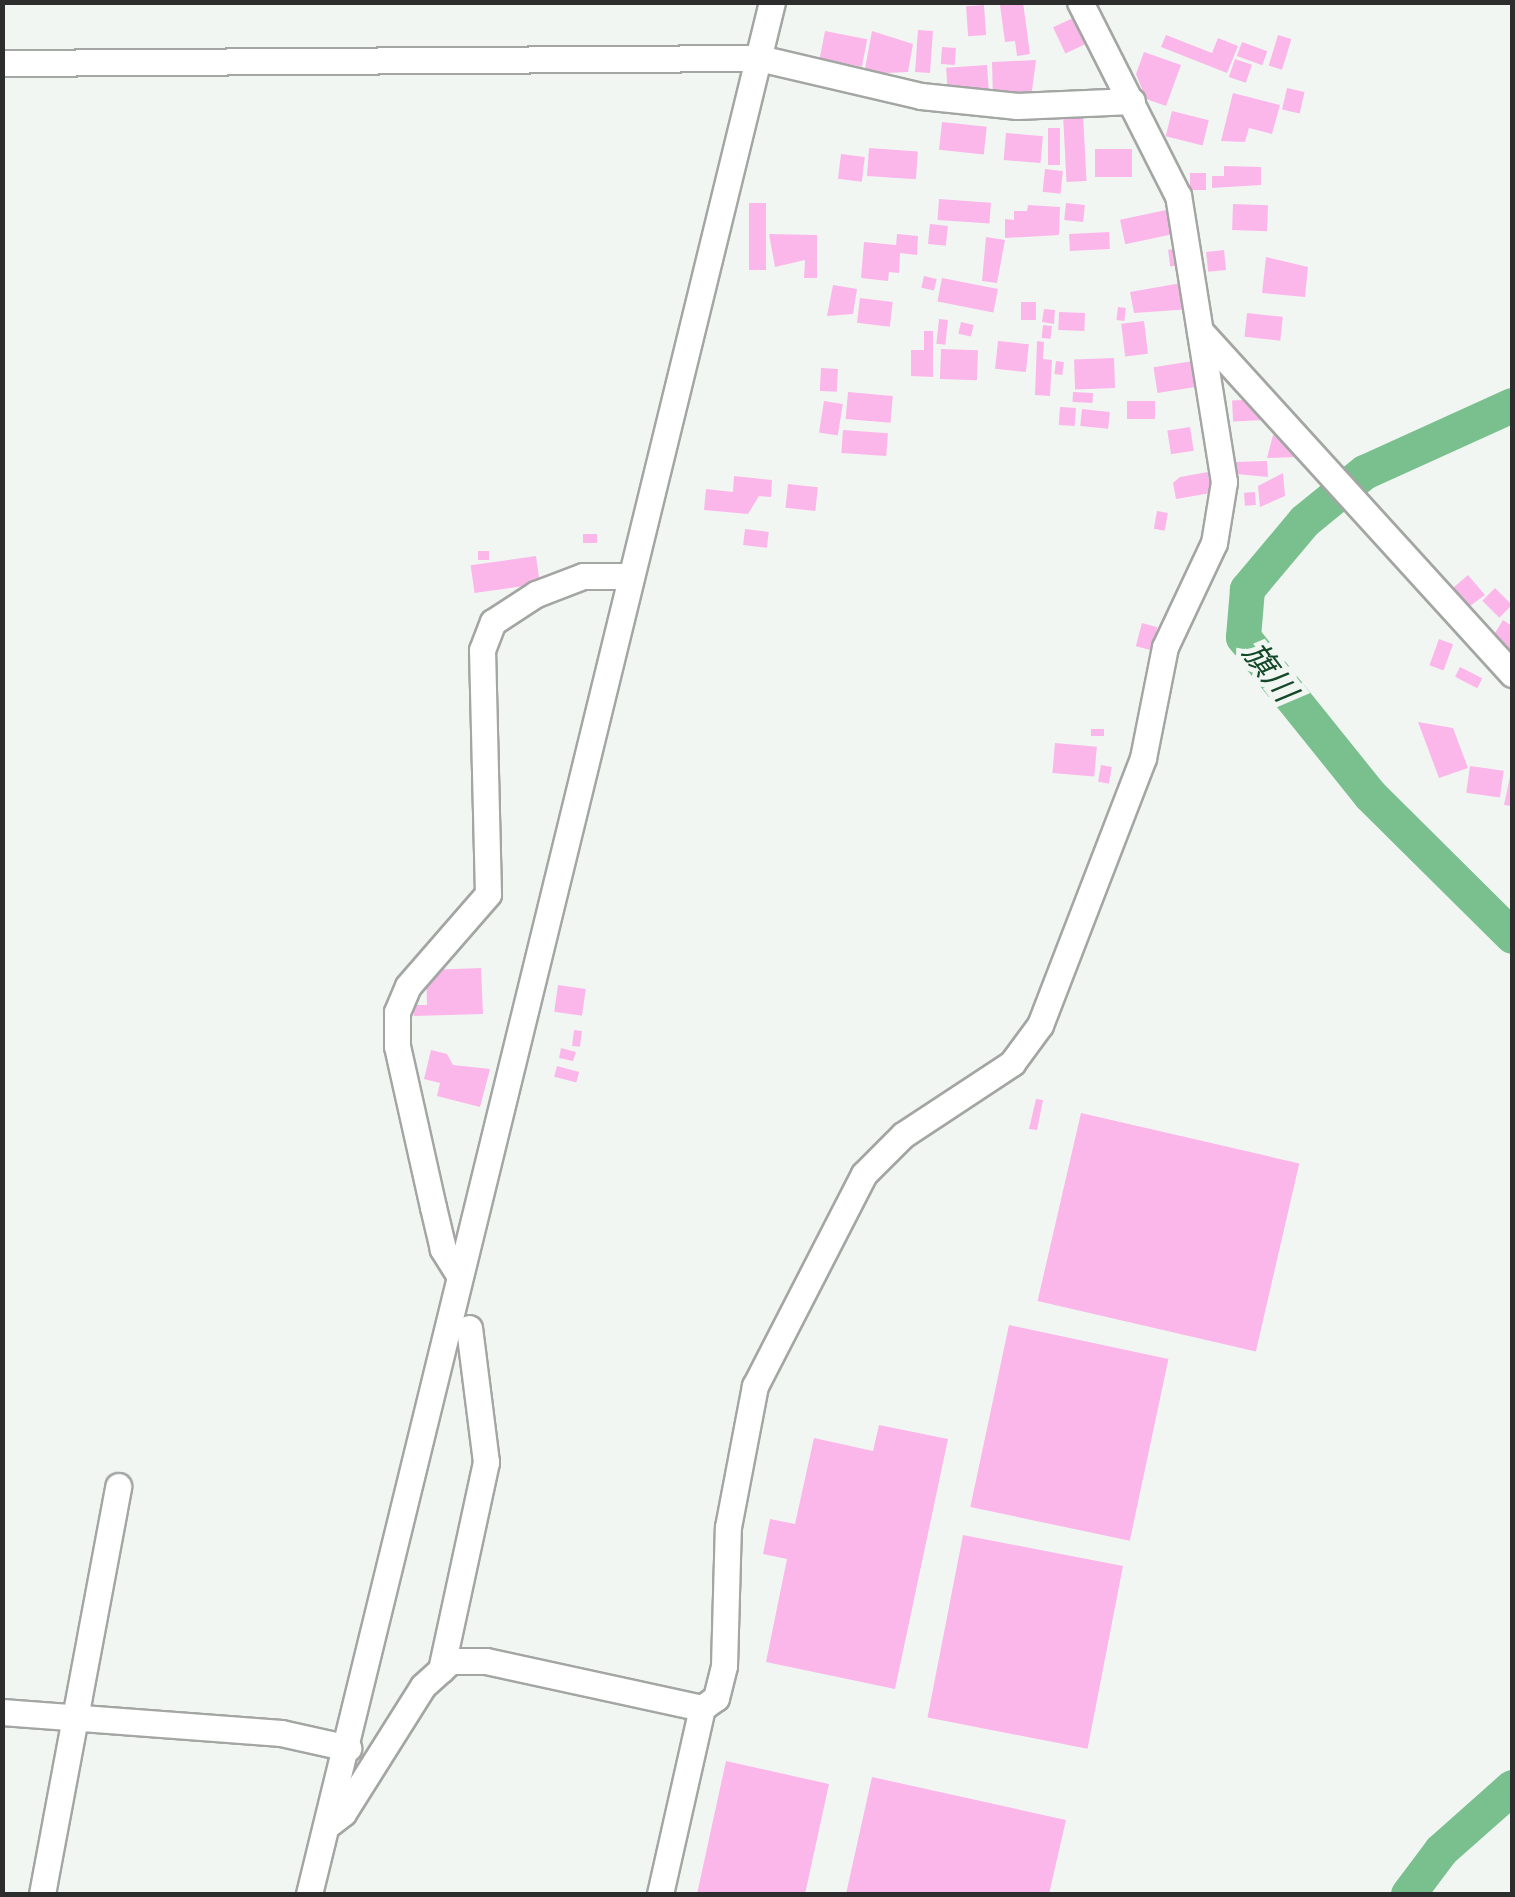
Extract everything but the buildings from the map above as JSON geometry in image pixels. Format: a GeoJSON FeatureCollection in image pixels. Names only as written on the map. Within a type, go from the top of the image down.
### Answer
{"type":"FeatureCollection","features":[{"type":"Feature","properties":{"kind":"street"},"geometry":{"type":"LineString","coordinates":[[309,1894],[348,1748],[628,576],[772,2]]}},
{"type":"Feature","properties":{"kind":"street"},"geometry":{"type":"LineString","coordinates":[[660,1894],[702,1708],[716,1698],[724,1666],[728,1526],[755,1386],[864,1174],[903,1134],[1012,1063],[1040,1025],[1143,758],[1164,646],[1214,543],[1224,482],[1178,196],[1080,2]]}},
{"type":"Feature","properties":{"kind":"street"},"geometry":{"type":"LineString","coordinates":[[2,63],[759,58],[951,99],[1017,106],[1132,101]]}},
{"type":"Feature","properties":{"kind":"street"},"geometry":{"type":"LineString","coordinates":[[1200,331],[1326,464],[1512,674]]}},
{"type":"Feature","properties":{"kind":"street"},"geometry":{"type":"LineString","coordinates":[[459,1275],[436,1223],[398,1046],[398,1012],[408,986],[488,894],[482,650],[493,622],[536,594],[583,576],[628,576]]}},
{"type":"Feature","properties":{"kind":"street"},"geometry":{"type":"LineString","coordinates":[[440,1670],[486,1462],[469,1328]]}},
{"type":"Feature","properties":{"kind":"street"},"geometry":{"type":"LineString","coordinates":[[42,1894],[118,1486]]}},
{"type":"Feature","properties":{"kind":"street"},"geometry":{"type":"LineString","coordinates":[[329,1824],[343,1813],[423,1686],[451,1661],[486,1662],[702,1708]]}},
{"type":"Feature","properties":{"kind":"street"},"geometry":{"type":"LineString","coordinates":[[2,1712],[282,1733],[348,1748]]}},
{"type":"Feature","properties":{"kind":"waterway","name":"旗川"},"geometry":{"type":"LineString","coordinates":[[1512,405],[1364,472],[1304,521],[1247,589],[1243,637],[1370,795],[1512,936]]}},
{"type":"Feature","properties":{"kind":"waterway","name":"旗川"},"geometry":{"type":"LineString","coordinates":[[1408,1894],[1441,1850],[1512,1787]]}}]}
